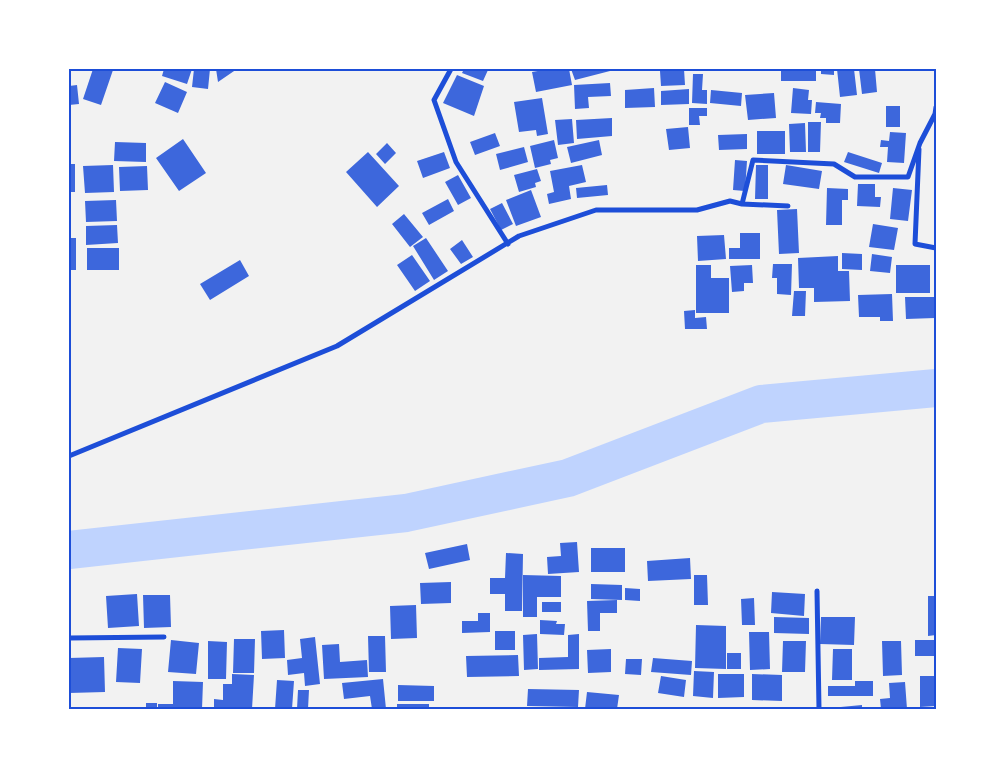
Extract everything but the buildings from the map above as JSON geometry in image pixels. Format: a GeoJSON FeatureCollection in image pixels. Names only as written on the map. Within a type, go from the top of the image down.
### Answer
{"type":"FeatureCollection","features":[{"type":"Feature","properties":{"kind":"street"},"geometry":{"type":"LineString","coordinates":[[451,69],[434,100],[456,162],[508,244]]}},
{"type":"Feature","properties":{"kind":"street"},"geometry":{"type":"LineString","coordinates":[[742,204],[754,160],[834,164],[855,177],[908,177],[920,142],[936,113],[936,107]]}},
{"type":"Feature","properties":{"kind":"street"},"geometry":{"type":"LineString","coordinates":[[920,142],[914,244],[936,248]]}},
{"type":"Feature","properties":{"kind":"street"},"geometry":{"type":"LineString","coordinates":[[69,456],[337,346],[519,236],[596,210],[697,210],[730,201],[742,204],[788,206]]}},
{"type":"Feature","properties":{"kind":"street"},"geometry":{"type":"LineString","coordinates":[[817,591],[819,709]]}},
{"type":"Feature","properties":{"kind":"street"},"geometry":{"type":"LineString","coordinates":[[69,638],[164,637]]}},
{"type":"Feature","properties":{"kind":"waterway"},"geometry":{"type":"LineString","coordinates":[[69,550],[406,513],[568,478],[761,404],[936,388]]}}]}
